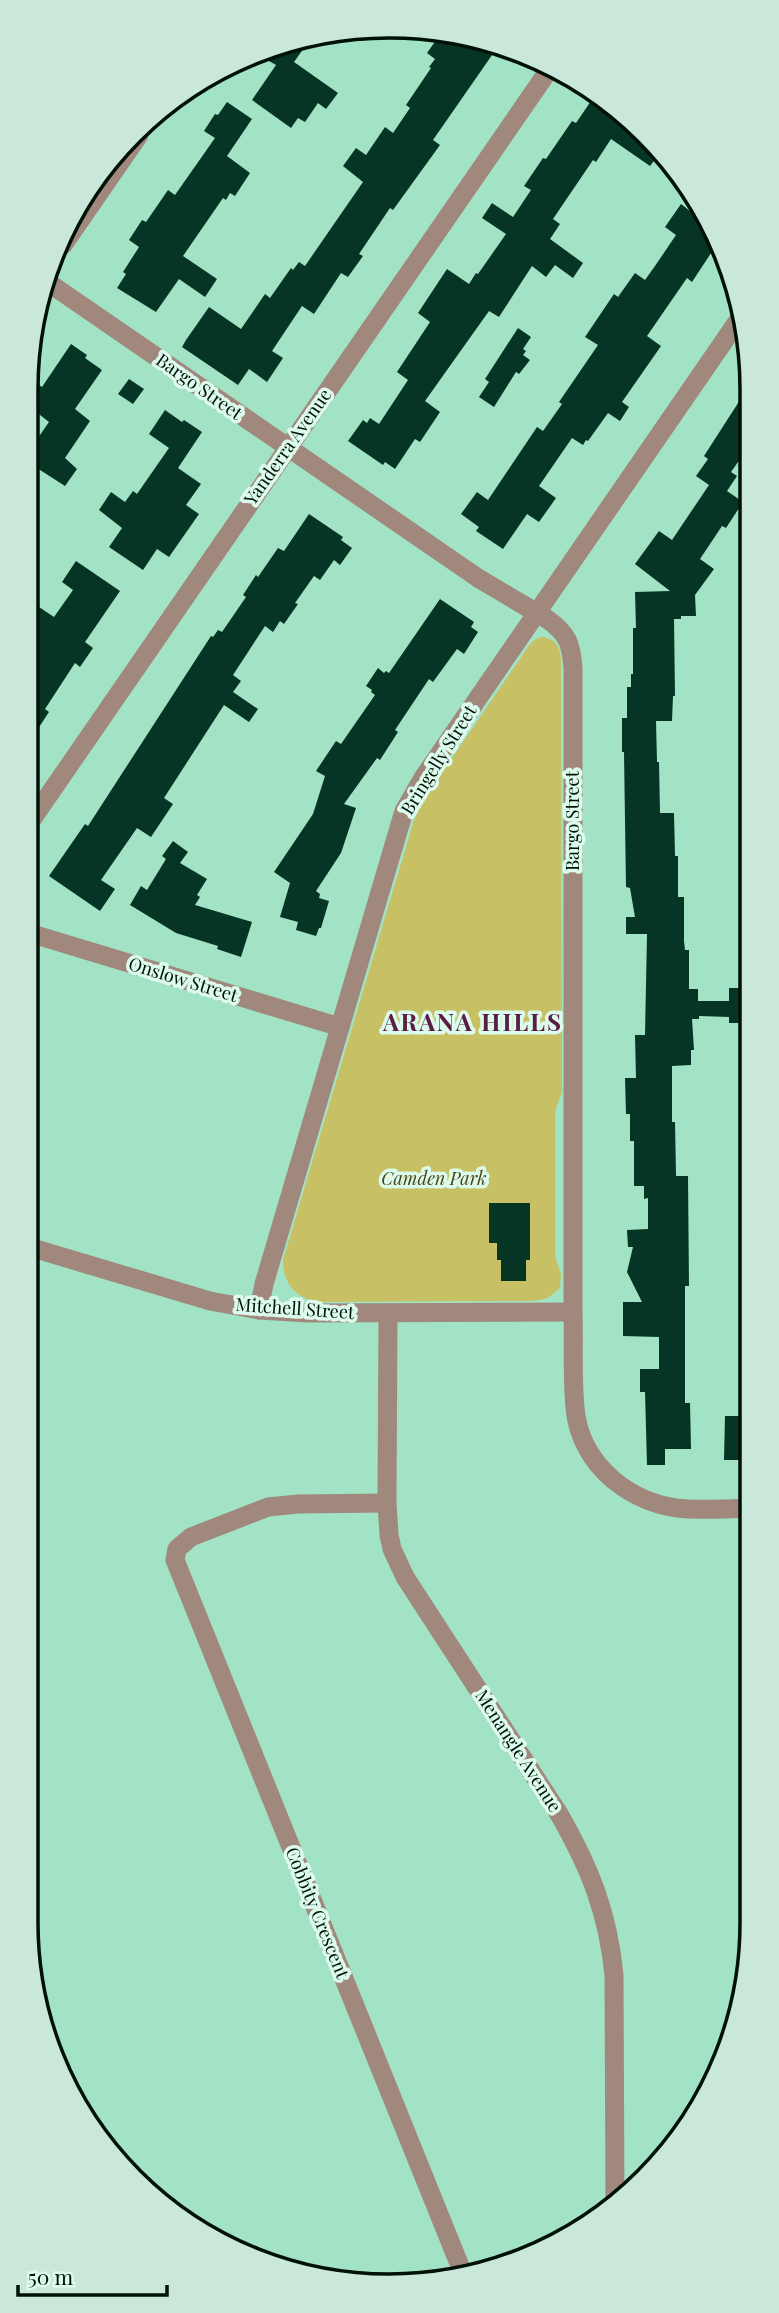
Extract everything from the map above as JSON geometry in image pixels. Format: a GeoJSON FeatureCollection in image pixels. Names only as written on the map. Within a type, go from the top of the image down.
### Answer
{"type":"FeatureCollection","features":[{"type":"Feature","properties":{"kind":"street","name":"Yanderra Avenue"},"geometry":{"type":"LineString","coordinates":[[38,811],[545,75]]}},
{"type":"Feature","properties":{"kind":"street","name":"Bargo Street"},"geometry":{"type":"LineString","coordinates":[[54,287],[478,578],[557,626],[568,638],[573,668],[575,1409],[586,1447],[607,1476],[643,1499],[687,1509],[741,1508]]}},
{"type":"Feature","properties":{"kind":"street","name":"Bringelly Street"},"geometry":{"type":"LineString","coordinates":[[259,1310],[264,1284],[404,811],[423,778],[735,326]]}},
{"type":"Feature","properties":{"kind":"street","name":"Onslow Street"},"geometry":{"type":"LineString","coordinates":[[38,936],[340,1027]]}},
{"type":"Feature","properties":{"kind":"street","name":"Mitchell Street"},"geometry":{"type":"LineString","coordinates":[[38,1249],[210,1301],[259,1310],[309,1314],[573,1312]]}},
{"type":"Feature","properties":{"kind":"street","name":"Menangle Avenue"},"geometry":{"type":"LineString","coordinates":[[388,1313],[387,1503],[389,1535],[397,1564],[559,1814],[576,1844],[604,1912],[611,1941],[614,1975],[615,2192]]}},
{"type":"Feature","properties":{"kind":"street","name":"Cobbity Crescent"},"geometry":{"type":"LineString","coordinates":[[387,1503],[268,1507],[171,1546],[461,2267]]}},
{"type":"Feature","properties":{"kind":"green space","name":"Camden Park"},"geometry":{"type":"Polygon","coordinates":[[[544,637],[557,646],[561,661],[562,1092],[555,1112],[555,1256],[561,1274],[560,1288],[548,1298],[533,1301],[310,1300],[292,1288],[285,1276],[283,1260],[414,820],[426,796],[530,644],[537,638],[544,637]]]}},
{"type":"Feature","properties":{"kind":"building"},"geometry":{"type":"Polygon","coordinates":[[[435,42],[493,54],[433,140],[440,145],[393,210],[390,208],[359,254],[363,256],[348,277],[341,273],[314,314],[302,306],[272,351],[283,358],[267,382],[249,369],[238,385],[182,347],[209,307],[241,329],[265,294],[270,298],[291,268],[293,270],[299,262],[305,266],[363,182],[343,166],[356,148],[366,155],[385,127],[393,133],[410,108],[406,105],[435,59],[427,53],[435,42]]]}},
{"type":"Feature","properties":{"kind":"building"},"geometry":{"type":"Polygon","coordinates":[[[303,49],[294,62],[338,93],[326,109],[318,103],[305,122],[298,118],[291,128],[252,100],[276,65],[269,61],[303,49]]]}},
{"type":"Feature","properties":{"kind":"building"},"geometry":{"type":"Polygon","coordinates":[[[227,102],[252,119],[227,156],[250,173],[235,196],[230,193],[226,200],[223,198],[183,256],[217,279],[205,297],[179,279],[156,312],[117,288],[126,274],[123,272],[139,247],[129,240],[142,220],[146,222],[168,190],[175,195],[215,138],[204,131],[227,102]]]}},
{"type":"Feature","properties":{"kind":"building"},"geometry":{"type":"Polygon","coordinates":[[[590,102],[638,141],[655,160],[650,166],[611,139],[596,162],[593,160],[553,219],[560,224],[550,239],[583,263],[573,278],[555,265],[546,277],[532,266],[499,317],[489,311],[425,401],[440,412],[420,442],[415,439],[395,469],[385,462],[383,465],[348,441],[363,420],[367,423],[370,418],[379,424],[408,380],[397,372],[430,322],[418,313],[447,269],[469,284],[476,273],[478,274],[506,234],[482,218],[492,203],[513,217],[531,190],[524,186],[572,121],[576,123],[590,102]]]}},
{"type":"Feature","properties":{"kind":"building"},"geometry":{"type":"Polygon","coordinates":[[[681,204],[691,210],[712,251],[692,282],[687,278],[647,336],[661,346],[622,402],[629,407],[620,421],[608,413],[583,445],[572,438],[539,486],[556,498],[539,522],[527,514],[503,549],[476,531],[479,527],[461,514],[477,492],[488,500],[537,427],[543,431],[562,404],[559,402],[598,345],[585,337],[614,294],[618,297],[635,273],[645,280],[676,235],[665,227],[681,204]]]}},
{"type":"Feature","properties":{"kind":"building"},"geometry":{"type":"Polygon","coordinates":[[[518,328],[531,337],[523,349],[526,351],[523,355],[530,360],[519,374],[516,372],[494,407],[479,397],[489,382],[485,379],[518,328]]]}},
{"type":"Feature","properties":{"kind":"building"},"geometry":{"type":"Polygon","coordinates":[[[71,344],[102,370],[75,409],[90,421],[65,458],[77,469],[65,486],[38,469],[38,438],[49,422],[38,413],[38,384],[42,387],[71,344]]]}},
{"type":"Feature","properties":{"kind":"building"},"geometry":{"type":"Polygon","coordinates":[[[129,379],[144,389],[133,404],[118,394],[129,379]]]}},
{"type":"Feature","properties":{"kind":"building"},"geometry":{"type":"Polygon","coordinates":[[[740,400],[741,458],[731,472],[737,476],[727,491],[741,501],[741,505],[726,528],[722,526],[700,559],[714,569],[695,595],[696,616],[674,619],[675,696],[672,721],[656,721],[660,813],[674,813],[678,897],[684,897],[684,941],[685,950],[689,950],[689,989],[698,989],[698,1001],[729,1001],[729,988],[741,988],[741,1023],[729,1023],[729,1017],[699,1016],[699,1019],[692,1019],[694,1050],[691,1050],[691,1065],[672,1066],[676,1176],[688,1176],[689,1286],[685,1286],[685,1403],[690,1403],[691,1449],[665,1449],[665,1465],[647,1465],[645,1392],[640,1392],[640,1369],[659,1369],[659,1337],[623,1336],[623,1302],[642,1302],[627,1272],[633,1247],[628,1247],[627,1230],[648,1229],[648,1198],[644,1199],[644,1186],[634,1186],[634,1141],[630,1141],[630,1114],[626,1114],[625,1078],[636,1078],[635,1035],[645,1035],[647,934],[626,934],[626,917],[635,917],[630,888],[626,887],[622,718],[627,718],[627,687],[631,687],[633,674],[635,592],[670,591],[635,564],[659,531],[672,540],[709,485],[696,476],[708,459],[704,456],[740,400]]]}},
{"type":"Feature","properties":{"kind":"building"},"geometry":{"type":"Polygon","coordinates":[[[165,410],[202,432],[178,468],[201,484],[186,505],[199,514],[169,557],[157,549],[143,570],[109,547],[122,528],[99,510],[111,492],[125,502],[133,491],[137,494],[169,448],[149,434],[165,410]]]}},
{"type":"Feature","properties":{"kind":"building"},"geometry":{"type":"Polygon","coordinates":[[[309,514],[343,537],[341,540],[352,548],[340,565],[334,560],[320,580],[314,576],[284,624],[280,621],[273,632],[265,626],[233,675],[241,681],[233,692],[258,709],[249,722],[224,705],[164,798],[173,804],[151,837],[137,828],[101,880],[115,889],[100,911],[49,876],[85,824],[88,826],[211,636],[218,630],[222,632],[246,597],[243,595],[256,575],[258,577],[278,548],[284,551],[309,514]]]}},
{"type":"Feature","properties":{"kind":"building"},"geometry":{"type":"Polygon","coordinates":[[[76,561],[120,591],[85,642],[93,648],[80,667],[75,663],[45,709],[49,712],[38,729],[38,606],[54,617],[73,590],[62,582],[76,561]]]}},
{"type":"Feature","properties":{"kind":"building"},"geometry":{"type":"Polygon","coordinates":[[[440,599],[474,622],[471,627],[478,632],[464,654],[457,649],[433,682],[429,679],[395,730],[398,732],[380,760],[377,758],[344,804],[356,808],[341,853],[316,891],[320,894],[319,898],[329,901],[321,928],[316,936],[296,930],[298,922],[280,917],[290,883],[274,872],[313,814],[325,776],[316,771],[336,741],[341,744],[375,695],[366,686],[378,668],[389,673],[440,599]]]}},
{"type":"Feature","properties":{"kind":"building"},"geometry":{"type":"Polygon","coordinates":[[[173,841],[188,852],[180,863],[207,879],[197,895],[200,897],[195,905],[252,922],[241,957],[217,949],[218,946],[176,933],[130,905],[141,886],[147,890],[166,859],[162,856],[173,841]]]}},
{"type":"Feature","properties":{"kind":"building"},"geometry":{"type":"Polygon","coordinates":[[[489,1203],[530,1203],[530,1260],[526,1260],[526,1281],[501,1281],[501,1260],[497,1260],[497,1243],[489,1243],[489,1203]]]}},
{"type":"Feature","properties":{"kind":"building"},"geometry":{"type":"Polygon","coordinates":[[[725,1416],[741,1416],[741,1460],[724,1460],[725,1416]]]}},
{"type":"Feature","properties":{"kind":"district","name":"ARANA HILLS"},"geometry":{"type":"Point","coordinates":[473,1023]}}]}
